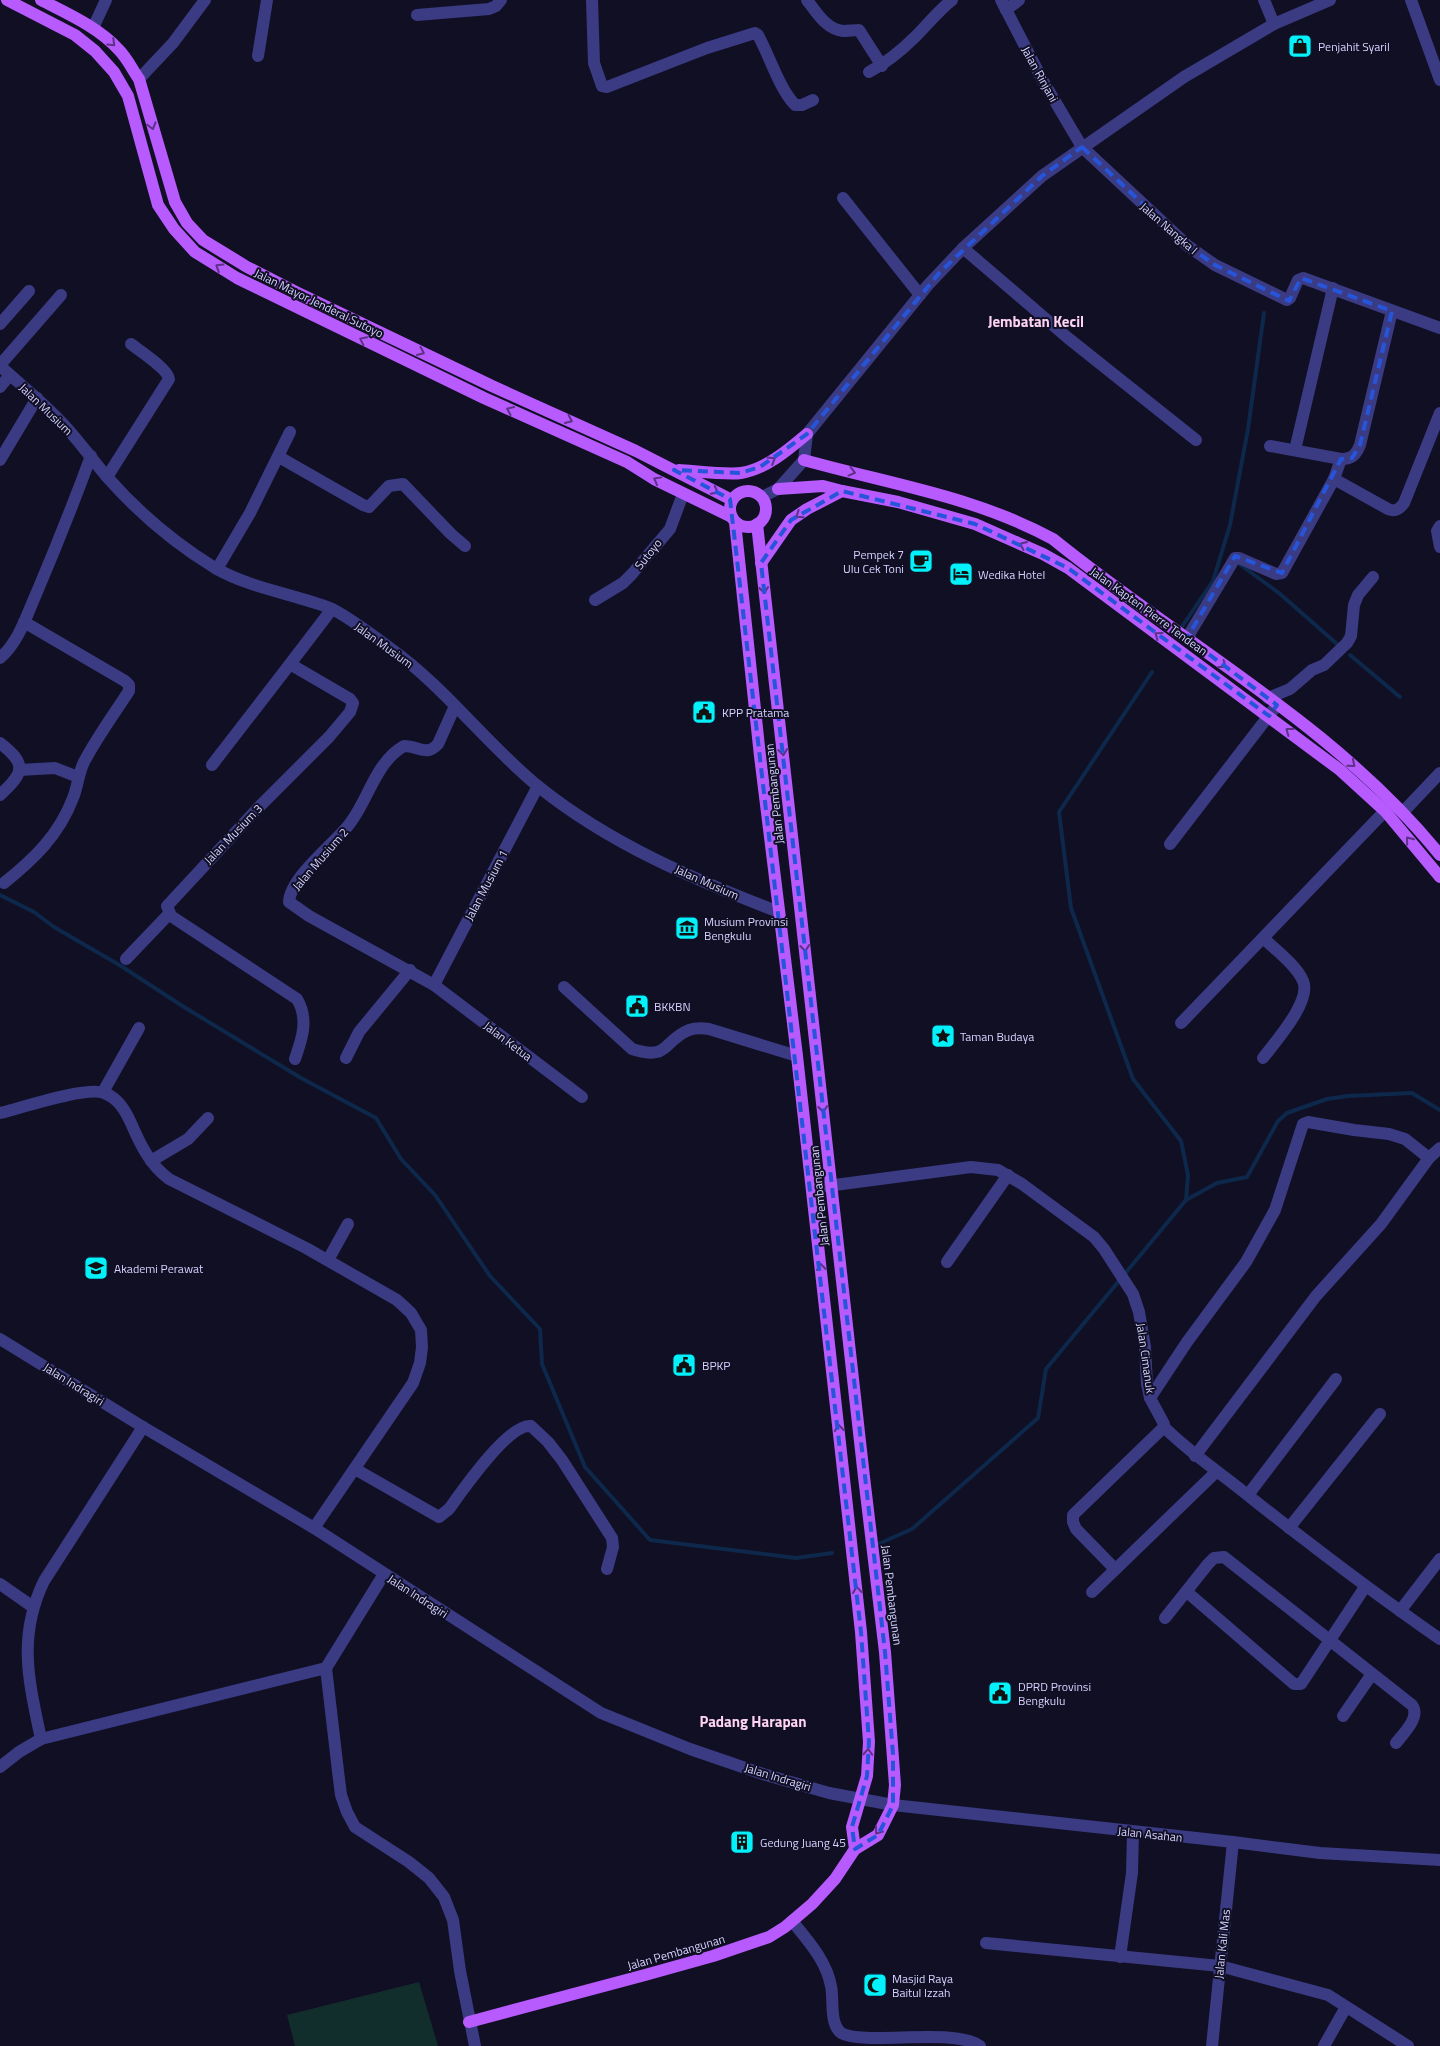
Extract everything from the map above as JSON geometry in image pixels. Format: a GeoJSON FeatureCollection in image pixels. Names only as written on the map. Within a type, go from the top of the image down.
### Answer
{"type":"FeatureCollection","features":[{"type":"Feature","properties":{"kind":"main road","name":"Jalan Mayor Jenderal Sutoyo"},"geometry":{"type":"LineString","coordinates":[[7,0],[50,20],[75,35],[95,51],[114,72],[128,96],[158,205],[174,229],[195,252],[246,283],[484,398],[627,462],[682,494],[734,519]]}},
{"type":"Feature","properties":{"kind":"main road","name":"Jalan Mayor Jenderal Sutoyo"},"geometry":{"type":"LineString","coordinates":[[41,0],[93,28],[108,39],[120,51],[139,79],[175,202],[187,223],[203,240],[246,267],[302,295],[492,386],[636,450],[732,500]]}},
{"type":"Feature","properties":{"kind":"main road"},"geometry":{"type":"LineString","coordinates":[[674,470],[740,473],[760,467],[786,451],[807,434]]}},
{"type":"Feature","properties":{"kind":"main road","name":"Jalan Kapten Pierre Tendean"},"geometry":{"type":"LineString","coordinates":[[804,460],[980,506],[1053,539],[1273,701],[1356,766],[1403,812],[1440,854]]}},
{"type":"Feature","properties":{"kind":"main road","name":"Jalan Kapten Pierre Tendean"},"geometry":{"type":"LineString","coordinates":[[778,489],[822,486],[842,492],[898,502],[975,524],[1043,554],[1068,568],[1340,770],[1385,812],[1440,877]]}},
{"type":"Feature","properties":{"kind":"main road"},"geometry":{"type":"LineString","coordinates":[[749,490],[762,497],[766,507],[762,520],[757,524],[746,527],[734,519],[730,505],[732,500],[739,493],[749,490]]}},
{"type":"Feature","properties":{"kind":"main road"},"geometry":{"type":"LineString","coordinates":[[761,563],[791,520],[807,509],[842,492]]}},
{"type":"Feature","properties":{"kind":"main road","name":"Jalan Pembangunan"},"geometry":{"type":"LineString","coordinates":[[734,519],[843,1463],[866,1692],[869,1742],[867,1776],[852,1827],[855,1849]]}},
{"type":"Feature","properties":{"kind":"main road","name":"Jalan Pembangunan"},"geometry":{"type":"LineString","coordinates":[[469,2022],[714,1956],[769,1937],[812,1904],[835,1879],[855,1849],[878,1835],[893,1805],[894,1777],[885,1652],[757,524]]}},
{"type":"Feature","properties":{"kind":"main road"},"geometry":{"type":"LineString","coordinates":[[779,912],[802,918]]}},
{"type":"Feature","properties":{"kind":"main road"},"geometry":{"type":"LineString","coordinates":[[843,1463],[862,1459]]}},
{"type":"Feature","properties":{"kind":"street"},"geometry":{"type":"LineString","coordinates":[[93,28],[106,0]]}},
{"type":"Feature","properties":{"kind":"street"},"geometry":{"type":"LineString","coordinates":[[139,79],[173,43],[204,0]]}},
{"type":"Feature","properties":{"kind":"street"},"geometry":{"type":"LineString","coordinates":[[258,56],[267,0]]}},
{"type":"Feature","properties":{"kind":"street"},"geometry":{"type":"LineString","coordinates":[[416,14],[489,9],[496,6],[501,0]]}},
{"type":"Feature","properties":{"kind":"street"},"geometry":{"type":"LineString","coordinates":[[592,0],[594,63],[604,87],[707,48],[755,33],[769,55],[788,97],[796,105],[802,105],[813,100]]}},
{"type":"Feature","properties":{"kind":"street"},"geometry":{"type":"LineString","coordinates":[[807,0],[824,21],[833,28],[845,31],[859,30],[882,66]]}},
{"type":"Feature","properties":{"kind":"street"},"geometry":{"type":"LineString","coordinates":[[869,72],[882,66],[952,0]]}},
{"type":"Feature","properties":{"kind":"street"},"geometry":{"type":"LineString","coordinates":[[1003,5],[1019,0]]}},
{"type":"Feature","properties":{"kind":"street"},"geometry":{"type":"LineString","coordinates":[[1264,0],[1274,24]]}},
{"type":"Feature","properties":{"kind":"street"},"geometry":{"type":"LineString","coordinates":[[762,497],[778,489],[804,460],[807,434],[920,295],[963,248],[1042,176],[1184,77],[1274,24],[1330,0]]}},
{"type":"Feature","properties":{"kind":"street"},"geometry":{"type":"LineString","coordinates":[[1411,0],[1440,80]]}},
{"type":"Feature","properties":{"kind":"street","name":"Jalan Rinjani"},"geometry":{"type":"LineString","coordinates":[[1003,5],[1043,81],[1082,147]]}},
{"type":"Feature","properties":{"kind":"street","name":"Jalan Nangka I"},"geometry":{"type":"LineString","coordinates":[[1082,147],[1188,246],[1215,265],[1290,299],[1298,280],[1301,278],[1334,288]]}},
{"type":"Feature","properties":{"kind":"street"},"geometry":{"type":"LineString","coordinates":[[843,198],[920,295]]}},
{"type":"Feature","properties":{"kind":"street"},"geometry":{"type":"LineString","coordinates":[[963,248],[1074,344],[1196,440]]}},
{"type":"Feature","properties":{"kind":"street"},"geometry":{"type":"LineString","coordinates":[[1295,450],[1334,288],[1440,328]]}},
{"type":"Feature","properties":{"kind":"street"},"geometry":{"type":"LineString","coordinates":[[0,324],[29,291]]}},
{"type":"Feature","properties":{"kind":"street"},"geometry":{"type":"LineString","coordinates":[[0,387],[3,369],[62,295]]}},
{"type":"Feature","properties":{"kind":"street"},"geometry":{"type":"LineString","coordinates":[[1270,446],[1341,459],[1352,458],[1360,445],[1392,311]]}},
{"type":"Feature","properties":{"kind":"street"},"geometry":{"type":"LineString","coordinates":[[107,477],[169,379],[169,374],[131,344]]}},
{"type":"Feature","properties":{"kind":"street","name":"Jalan Musium"},"geometry":{"type":"LineString","coordinates":[[3,369],[37,398],[64,425],[107,477],[156,524],[217,569],[287,595],[332,609],[414,667],[538,786],[559,802],[628,845],[699,881],[779,912]]}},
{"type":"Feature","properties":{"kind":"street"},"geometry":{"type":"LineString","coordinates":[[0,460],[37,398]]}},
{"type":"Feature","properties":{"kind":"street"},"geometry":{"type":"LineString","coordinates":[[1334,479],[1388,509],[1393,511],[1398,509],[1404,503],[1440,413]]}},
{"type":"Feature","properties":{"kind":"street"},"geometry":{"type":"LineString","coordinates":[[217,569],[250,513],[290,432]]}},
{"type":"Feature","properties":{"kind":"street"},"geometry":{"type":"LineString","coordinates":[[0,658],[8,651],[24,622],[64,527],[91,456]]}},
{"type":"Feature","properties":{"kind":"street"},"geometry":{"type":"LineString","coordinates":[[279,457],[369,507],[389,486],[403,484],[450,534],[465,546]]}},
{"type":"Feature","properties":{"kind":"street"},"geometry":{"type":"LineString","coordinates":[[1187,638],[1234,559],[1239,558],[1276,574],[1282,574],[1334,479],[1341,459]]}},
{"type":"Feature","properties":{"kind":"street","name":"Sutoyo"},"geometry":{"type":"LineString","coordinates":[[595,600],[623,583],[670,529],[682,494]]}},
{"type":"Feature","properties":{"kind":"street"},"geometry":{"type":"LineString","coordinates":[[1440,526],[1437,531],[1440,547]]}},
{"type":"Feature","properties":{"kind":"street"},"geometry":{"type":"LineString","coordinates":[[1170,844],[1269,716],[1273,701],[1312,670],[1324,664],[1347,642],[1351,636],[1354,605],[1358,595],[1373,577]]}},
{"type":"Feature","properties":{"kind":"street"},"geometry":{"type":"LineString","coordinates":[[212,765],[332,609]]}},
{"type":"Feature","properties":{"kind":"street"},"geometry":{"type":"LineString","coordinates":[[4,883],[43,849],[55,833],[74,797],[78,777],[89,754],[129,691],[129,685],[125,681],[24,622]]}},
{"type":"Feature","properties":{"kind":"street","name":"Jalan Musium 3"},"geometry":{"type":"LineString","coordinates":[[169,914],[166,906],[169,901],[258,808],[329,738],[350,712],[353,703],[350,699],[290,664]]}},
{"type":"Feature","properties":{"kind":"street","name":"Jalan Musium 2"},"geometry":{"type":"LineString","coordinates":[[434,985],[297,909],[289,902],[290,896],[300,879],[348,826],[362,806],[375,778],[394,752],[404,746],[428,751],[434,748],[438,744],[455,706]]}},
{"type":"Feature","properties":{"kind":"street"},"geometry":{"type":"LineString","coordinates":[[0,743],[17,758],[20,764],[13,781],[0,795]]}},
{"type":"Feature","properties":{"kind":"street"},"geometry":{"type":"LineString","coordinates":[[19,770],[55,768],[78,777]]}},
{"type":"Feature","properties":{"kind":"street"},"geometry":{"type":"LineString","coordinates":[[1403,812],[1440,772]]}},
{"type":"Feature","properties":{"kind":"street","name":"Jalan Musium 1"},"geometry":{"type":"LineString","coordinates":[[434,985],[538,786]]}},
{"type":"Feature","properties":{"kind":"street"},"geometry":{"type":"LineString","coordinates":[[1181,1023],[1385,812]]}},
{"type":"Feature","properties":{"kind":"street"},"geometry":{"type":"LineString","coordinates":[[126,959],[169,914],[297,999],[304,1019],[302,1038],[295,1058]]}},
{"type":"Feature","properties":{"kind":"street"},"geometry":{"type":"LineString","coordinates":[[1263,938],[1300,975],[1305,986],[1304,995],[1297,1010],[1263,1058]]}},
{"type":"Feature","properties":{"kind":"street"},"geometry":{"type":"LineString","coordinates":[[346,1058],[359,1032],[410,970]]}},
{"type":"Feature","properties":{"kind":"street","name":"Jalan Ketua"},"geometry":{"type":"LineString","coordinates":[[434,985],[582,1097]]}},
{"type":"Feature","properties":{"kind":"street"},"geometry":{"type":"LineString","coordinates":[[564,987],[632,1049],[646,1054],[663,1051],[676,1038],[689,1030],[709,1028],[797,1056]]}},
{"type":"Feature","properties":{"kind":"street"},"geometry":{"type":"LineString","coordinates":[[103,1092],[139,1028]]}},
{"type":"Feature","properties":{"kind":"street"},"geometry":{"type":"LineString","coordinates":[[0,1113],[75,1094],[103,1092],[116,1099],[125,1111],[151,1161],[158,1171],[169,1179],[328,1260],[397,1300],[411,1313],[421,1330],[422,1347],[420,1363],[413,1383],[314,1528]]}},
{"type":"Feature","properties":{"kind":"street"},"geometry":{"type":"LineString","coordinates":[[151,1161],[188,1138],[208,1118]]}},
{"type":"Feature","properties":{"kind":"street"},"geometry":{"type":"LineString","coordinates":[[1150,1398],[1246,1262],[1274,1210],[1303,1124],[1308,1122],[1390,1134],[1405,1139],[1429,1158]]}},
{"type":"Feature","properties":{"kind":"street"},"geometry":{"type":"LineString","coordinates":[[1195,1456],[1316,1296],[1381,1224],[1429,1158],[1440,1148]]}},
{"type":"Feature","properties":{"kind":"street","name":"Jalan Cimanuk"},"geometry":{"type":"LineString","coordinates":[[812,1188],[955,1168],[985,1168],[1008,1175],[1083,1227],[1104,1249],[1133,1294],[1139,1312],[1150,1398],[1164,1427],[1195,1456],[1365,1587],[1440,1639]]}},
{"type":"Feature","properties":{"kind":"street"},"geometry":{"type":"LineString","coordinates":[[947,1262],[1008,1175]]}},
{"type":"Feature","properties":{"kind":"street"},"geometry":{"type":"LineString","coordinates":[[328,1260],[348,1224]]}},
{"type":"Feature","properties":{"kind":"street","name":"Jalan Indragiri"},"geometry":{"type":"LineString","coordinates":[[0,1338],[143,1427],[314,1528],[601,1713],[690,1749],[754,1771],[829,1793],[861,1800]]}},
{"type":"Feature","properties":{"kind":"street"},"geometry":{"type":"LineString","coordinates":[[1248,1495],[1336,1379]]}},
{"type":"Feature","properties":{"kind":"street"},"geometry":{"type":"LineString","coordinates":[[1289,1528],[1380,1414]]}},
{"type":"Feature","properties":{"kind":"street"},"geometry":{"type":"LineString","coordinates":[[355,1469],[439,1517],[449,1510],[498,1447],[520,1428],[531,1426],[548,1442],[562,1460],[612,1538],[613,1547],[607,1569]]}},
{"type":"Feature","properties":{"kind":"street"},"geometry":{"type":"LineString","coordinates":[[41,1739],[33,1699],[27,1647],[28,1625],[33,1607],[44,1581],[143,1427]]}},
{"type":"Feature","properties":{"kind":"street"},"geometry":{"type":"LineString","coordinates":[[1115,1569],[1076,1529],[1072,1522],[1074,1515],[1164,1427]]}},
{"type":"Feature","properties":{"kind":"street"},"geometry":{"type":"LineString","coordinates":[[1092,1592],[1216,1472]]}},
{"type":"Feature","properties":{"kind":"street"},"geometry":{"type":"LineString","coordinates":[[1165,1618],[1214,1558],[1224,1557],[1415,1709],[1413,1720],[1396,1744]]}},
{"type":"Feature","properties":{"kind":"street"},"geometry":{"type":"LineString","coordinates":[[1400,1612],[1440,1559]]}},
{"type":"Feature","properties":{"kind":"street"},"geometry":{"type":"LineString","coordinates":[[384,1574],[326,1668],[342,1796],[347,1812],[356,1828],[409,1862],[429,1878],[444,1897],[453,1920],[469,2022],[475,2046]]}},
{"type":"Feature","properties":{"kind":"street"},"geometry":{"type":"LineString","coordinates":[[0,1584],[33,1607]]}},
{"type":"Feature","properties":{"kind":"street"},"geometry":{"type":"LineString","coordinates":[[1187,1592],[1294,1684],[1302,1684],[1365,1587]]}},
{"type":"Feature","properties":{"kind":"street"},"geometry":{"type":"LineString","coordinates":[[0,1767],[19,1752],[41,1739],[326,1668]]}},
{"type":"Feature","properties":{"kind":"street"},"geometry":{"type":"LineString","coordinates":[[1343,1716],[1372,1674]]}},
{"type":"Feature","properties":{"kind":"street","name":"Jalan Asahan"},"geometry":{"type":"LineString","coordinates":[[861,1800],[1320,1853],[1440,1860]]}},
{"type":"Feature","properties":{"kind":"street"},"geometry":{"type":"LineString","coordinates":[[1120,1957],[1132,1874],[1134,1832]]}},
{"type":"Feature","properties":{"kind":"street","name":"Jalan Kali Mas"},"geometry":{"type":"LineString","coordinates":[[1212,2046],[1233,1842]]}},
{"type":"Feature","properties":{"kind":"street"},"geometry":{"type":"LineString","coordinates":[[792,1921],[816,1951],[825,1968],[831,1986],[836,2026],[840,2032],[848,2037],[865,2039],[957,2040],[976,2043],[980,2046]]}},
{"type":"Feature","properties":{"kind":"street"},"geometry":{"type":"LineString","coordinates":[[986,1943],[1220,1966],[1277,1980],[1328,1996],[1408,2046]]}},
{"type":"Feature","properties":{"kind":"street"},"geometry":{"type":"LineString","coordinates":[[1324,2046],[1346,2007]]}},
{"type":"Feature","properties":{"kind":"highlighted area"},"geometry":{"type":"Polygon","coordinates":[[[1082,147],[1188,246],[1215,265],[1289,301],[1301,278],[1392,311],[1360,445],[1352,458],[1341,459],[1282,573],[1235,556],[1187,638],[1277,705],[1269,716],[1068,568],[975,524],[842,491],[791,520],[761,563],[885,1652],[893,1754],[893,1805],[878,1835],[855,1849],[852,1827],[867,1776],[869,1742],[861,1632],[730,499],[674,470],[740,473],[760,467],[807,434],[940,272],[1042,176],[1082,147]]]}},
{"type":"Feature","properties":{"kind":"green space"},"geometry":{"type":"Polygon","coordinates":[[[419,1982],[438,2046],[295,2046],[287,2015],[419,1982]]]}},
{"type":"Feature","properties":{"kind":"waterway"},"geometry":{"type":"LineString","coordinates":[[1179,631],[1213,581],[1230,525],[1248,429],[1264,313]]}},
{"type":"Feature","properties":{"kind":"waterway"},"geometry":{"type":"LineString","coordinates":[[1238,563],[1279,593],[1337,644]]}},
{"type":"Feature","properties":{"kind":"waterway"},"geometry":{"type":"LineString","coordinates":[[1350,655],[1400,697]]}},
{"type":"Feature","properties":{"kind":"waterway"},"geometry":{"type":"LineString","coordinates":[[874,1546],[912,1529],[1038,1418],[1046,1369],[1186,1200],[1188,1175],[1181,1141],[1133,1079],[1071,908],[1059,812],[1152,672]]}},
{"type":"Feature","properties":{"kind":"waterway"},"geometry":{"type":"LineString","coordinates":[[0,895],[34,912],[54,927],[121,966],[184,1007],[301,1078],[376,1118],[401,1159],[435,1195],[490,1276],[540,1329],[542,1364],[585,1467],[650,1540],[796,1558],[832,1553]]}},
{"type":"Feature","properties":{"kind":"waterway"},"geometry":{"type":"LineString","coordinates":[[1186,1200],[1217,1183],[1247,1177],[1278,1121],[1287,1113],[1327,1099],[1348,1096],[1412,1093],[1440,1110]]}},
{"type":"Feature","properties":{"kind":"place","name":"Penjahit Syaril"},"geometry":{"type":"Point","coordinates":[1300,46]}},
{"type":"Feature","properties":{"kind":"place","name":"Pempek 7 Ulu Cek Toni"},"geometry":{"type":"Point","coordinates":[921,561]}},
{"type":"Feature","properties":{"kind":"place","name":"Wedika Hotel"},"geometry":{"type":"Point","coordinates":[961,574]}},
{"type":"Feature","properties":{"kind":"place","name":"KPP Pratama"},"geometry":{"type":"Point","coordinates":[704,712]}},
{"type":"Feature","properties":{"kind":"place","name":"Musium Provinsi Bengkulu"},"geometry":{"type":"Point","coordinates":[687,928]}},
{"type":"Feature","properties":{"kind":"place","name":"BKKBN"},"geometry":{"type":"Point","coordinates":[637,1006]}},
{"type":"Feature","properties":{"kind":"place","name":"Taman Budaya"},"geometry":{"type":"Point","coordinates":[943,1036]}},
{"type":"Feature","properties":{"kind":"place","name":"Akademi Perawat"},"geometry":{"type":"Point","coordinates":[96,1268]}},
{"type":"Feature","properties":{"kind":"place","name":"BPKP"},"geometry":{"type":"Point","coordinates":[684,1365]}},
{"type":"Feature","properties":{"kind":"place","name":"DPRD Provinsi Bengkulu"},"geometry":{"type":"Point","coordinates":[1000,1693]}},
{"type":"Feature","properties":{"kind":"place","name":"Gedung Juang 45"},"geometry":{"type":"Point","coordinates":[742,1842]}},
{"type":"Feature","properties":{"kind":"place","name":"Masjid Raya Baitul Izzah"},"geometry":{"type":"Point","coordinates":[875,1985]}},
{"type":"Feature","properties":{"kind":"district","name":"Jembatan Kecil"},"geometry":{"type":"Point","coordinates":[1036,321]}},
{"type":"Feature","properties":{"kind":"district","name":"Padang Harapan"},"geometry":{"type":"Point","coordinates":[753,1721]}}]}
